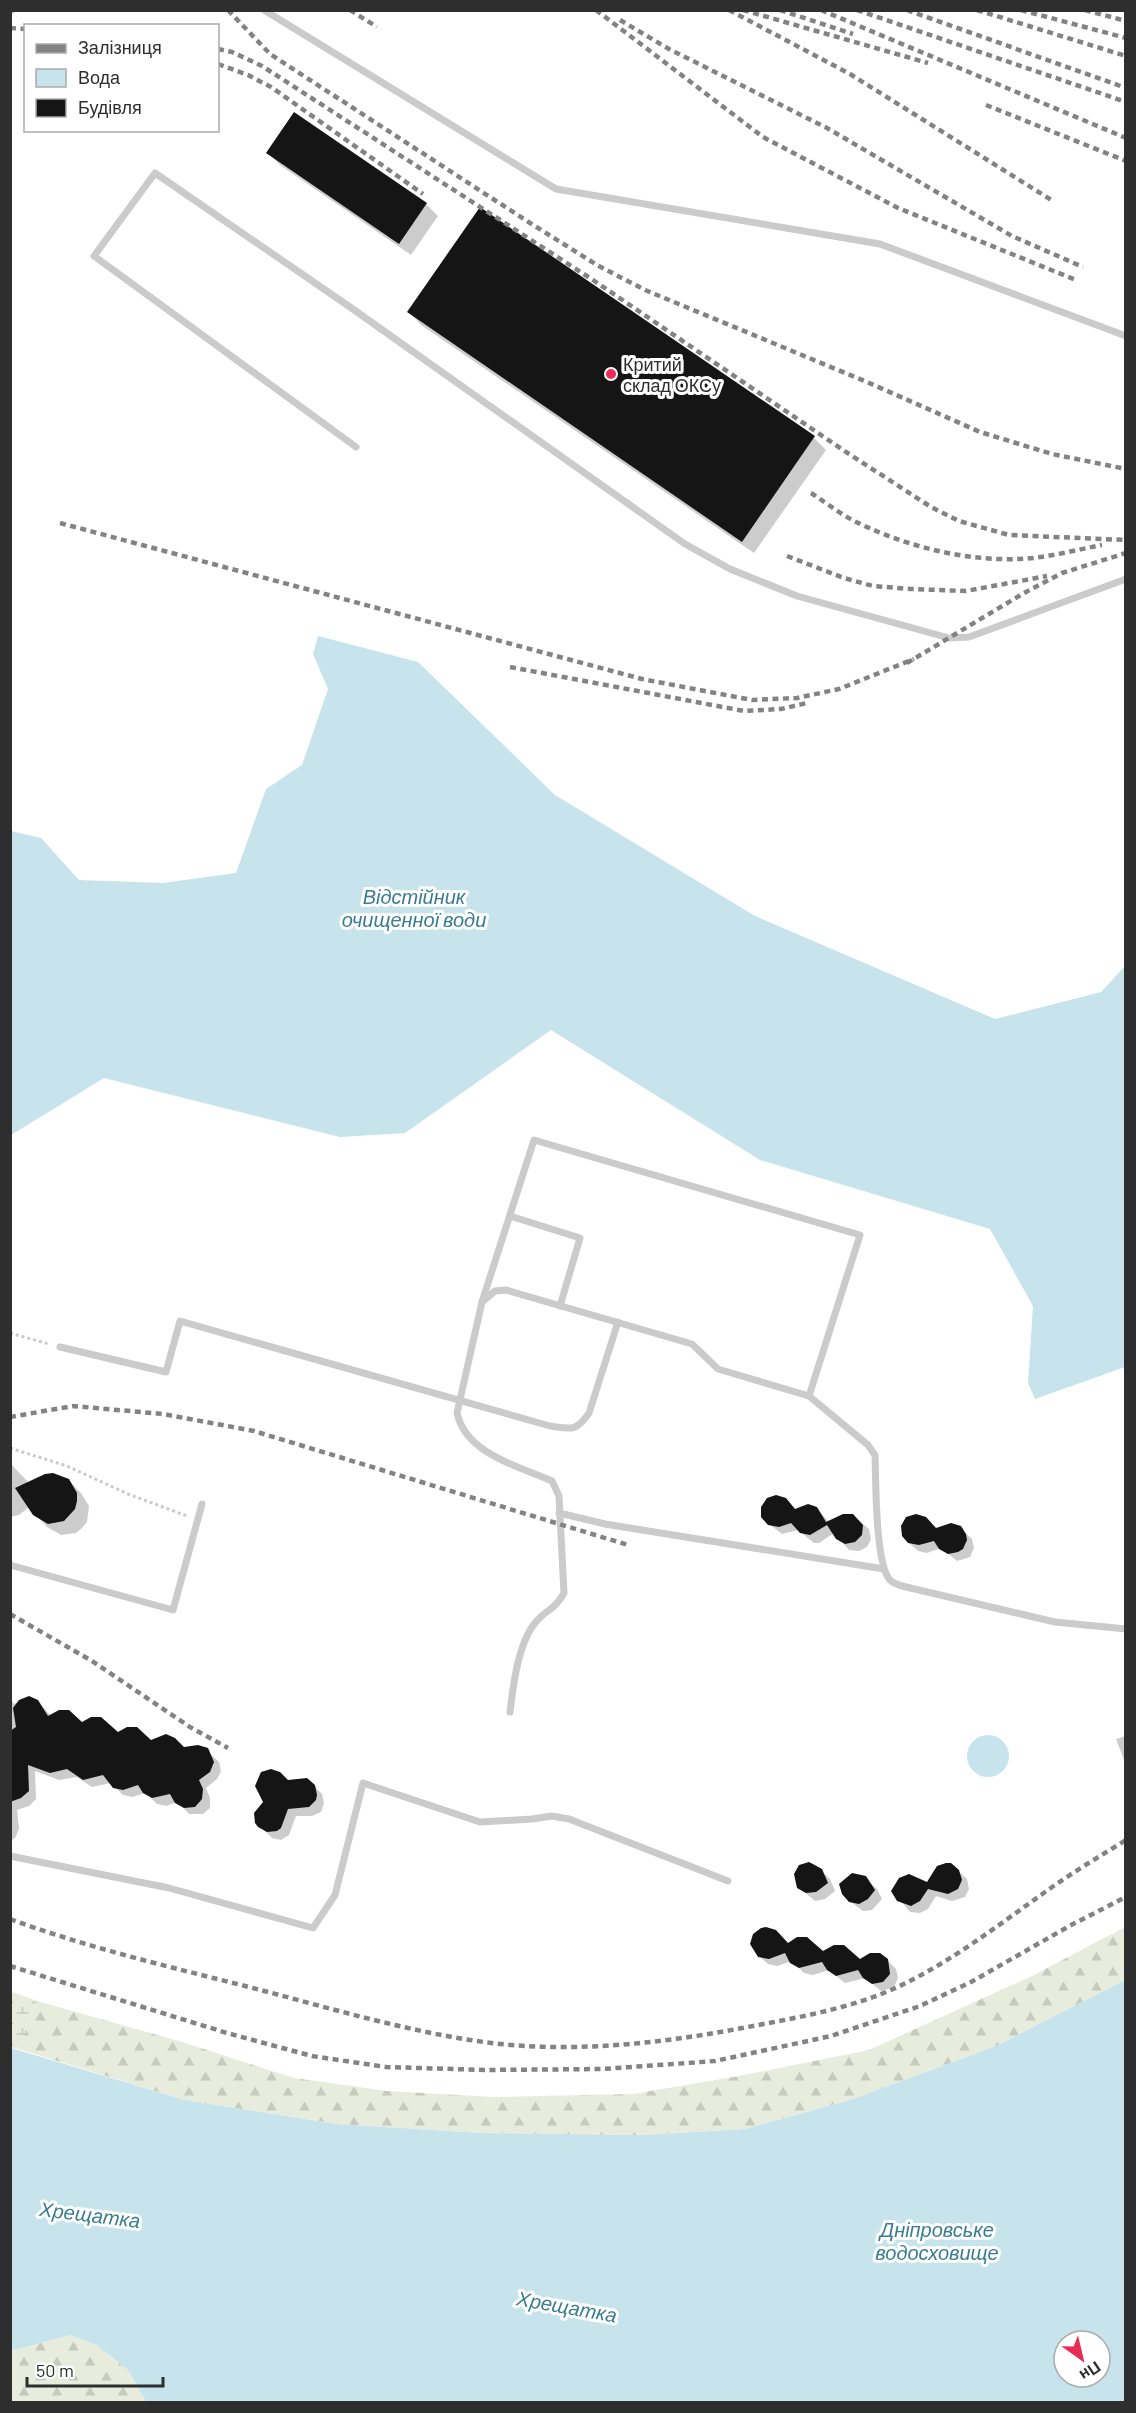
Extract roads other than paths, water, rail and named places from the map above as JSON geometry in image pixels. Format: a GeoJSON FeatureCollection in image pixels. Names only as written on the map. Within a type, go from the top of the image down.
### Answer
{"type":"FeatureCollection","features":[{"type":"Feature","properties":{"kind":"lane"},"geometry":{"type":"LineString","coordinates":[[264,10],[556,189],[880,244],[1125,336]]}},
{"type":"Feature","properties":{"kind":"lane"},"geometry":{"type":"LineString","coordinates":[[356,447],[94,256],[155,173],[350,307],[685,544],[730,569],[797,596],[949,638],[969,637],[1125,579]]}},
{"type":"Feature","properties":{"kind":"lane"},"geometry":{"type":"LineString","coordinates":[[510,1712],[513,1682],[522,1650],[535,1623],[558,1605],[564,1593],[559,1496],[552,1481],[491,1454],[468,1437],[459,1424],[457,1413],[482,1302],[534,1140],[860,1235],[809,1396]]}},
{"type":"Feature","properties":{"kind":"lane"},"geometry":{"type":"LineString","coordinates":[[510,1216],[580,1238],[560,1306]]}},
{"type":"Feature","properties":{"kind":"lane"},"geometry":{"type":"LineString","coordinates":[[482,1302],[495,1291],[506,1290],[692,1344],[718,1370],[809,1396],[868,1445],[875,1455],[879,1539],[884,1569],[890,1580],[902,1586],[1055,1622],[1125,1629]]}},
{"type":"Feature","properties":{"kind":"lane"},"geometry":{"type":"LineString","coordinates":[[60,1347],[166,1372],[180,1321],[460,1401],[572,1430],[581,1425],[589,1413],[618,1323]]}},
{"type":"Feature","properties":{"kind":"lane"},"geometry":{"type":"LineString","coordinates":[[10,1565],[173,1610],[202,1504]]}},
{"type":"Feature","properties":{"kind":"lane"},"geometry":{"type":"LineString","coordinates":[[559,1513],[605,1524],[884,1569]]}},
{"type":"Feature","properties":{"kind":"lane"},"geometry":{"type":"LineString","coordinates":[[10,1856],[169,1888],[313,1928],[335,1895],[363,1782],[480,1821],[532,1820],[552,1816],[569,1819],[728,1881]]}},
{"type":"Feature","properties":{"kind":"water","name":"Відстійник очищенної води"},"geometry":{"type":"Polygon","coordinates":[[[318,636],[418,662],[555,795],[755,916],[995,1019],[1101,992],[1125,966],[1125,1367],[1035,1399],[1028,1383],[1033,1306],[990,1229],[760,1160],[551,1030],[405,1133],[340,1137],[104,1078],[11,1135],[11,831],[41,838],[79,880],[163,883],[236,873],[266,789],[302,765],[328,689],[313,654],[318,636]]]}},
{"type":"Feature","properties":{"kind":"water"},"geometry":{"type":"Polygon","coordinates":[[[988,1735],[1003,1741],[1009,1756],[1003,1771],[988,1777],[973,1771],[967,1756],[973,1741],[988,1735]]]}},
{"type":"Feature","properties":{"kind":"water","name":"Дніпровське водосховище"},"geometry":{"type":"Polygon","coordinates":[[[1125,1980],[1125,2402],[146,2402],[128,2370],[97,2345],[70,2335],[11,2351],[11,2048],[185,2100],[337,2124],[482,2133],[643,2135],[745,2129],[850,2100],[996,2046],[1125,1980]]]}},
{"type":"Feature","properties":{"kind":"railway"},"geometry":{"type":"LineString","coordinates":[[228,10],[270,54],[530,223],[597,265],[645,290],[867,382],[980,432],[1052,454],[1126,469]]}},
{"type":"Feature","properties":{"kind":"railway"},"geometry":{"type":"LineString","coordinates":[[350,10],[377,27]]}},
{"type":"Feature","properties":{"kind":"railway"},"geometry":{"type":"LineString","coordinates":[[596,10],[763,137],[898,208],[1076,280]]}},
{"type":"Feature","properties":{"kind":"railway"},"geometry":{"type":"LineString","coordinates":[[729,10],[850,74],[1053,201]]}},
{"type":"Feature","properties":{"kind":"railway"},"geometry":{"type":"LineString","coordinates":[[743,10],[928,63]]}},
{"type":"Feature","properties":{"kind":"railway"},"geometry":{"type":"LineString","coordinates":[[780,10],[853,34]]}},
{"type":"Feature","properties":{"kind":"railway"},"geometry":{"type":"LineString","coordinates":[[821,10],[1126,138]]}},
{"type":"Feature","properties":{"kind":"railway"},"geometry":{"type":"LineString","coordinates":[[857,10],[1126,102]]}},
{"type":"Feature","properties":{"kind":"railway"},"geometry":{"type":"LineString","coordinates":[[907,10],[1126,88]]}},
{"type":"Feature","properties":{"kind":"railway"},"geometry":{"type":"LineString","coordinates":[[977,10],[1126,56]]}},
{"type":"Feature","properties":{"kind":"railway"},"geometry":{"type":"LineString","coordinates":[[1021,10],[1126,38]]}},
{"type":"Feature","properties":{"kind":"railway"},"geometry":{"type":"LineString","coordinates":[[1085,10],[1126,21]]}},
{"type":"Feature","properties":{"kind":"railway"},"geometry":{"type":"LineString","coordinates":[[620,20],[669,49],[827,128],[1012,236],[1083,267]]}},
{"type":"Feature","properties":{"kind":"railway"},"geometry":{"type":"LineString","coordinates":[[10,28],[24,29]]}},
{"type":"Feature","properties":{"kind":"railway"},"geometry":{"type":"LineString","coordinates":[[219,49],[232,52],[262,66],[593,280],[931,507],[959,521],[1009,535],[1126,540]]}},
{"type":"Feature","properties":{"kind":"railway"},"geometry":{"type":"LineString","coordinates":[[219,64],[248,75],[271,87],[423,194]]}},
{"type":"Feature","properties":{"kind":"railway"},"geometry":{"type":"LineString","coordinates":[[986,105],[1126,161]]}},
{"type":"Feature","properties":{"kind":"railway"},"geometry":{"type":"LineString","coordinates":[[811,493],[848,518],[873,530],[914,545],[956,554],[1019,559],[1102,545]]}},
{"type":"Feature","properties":{"kind":"railway"},"geometry":{"type":"LineString","coordinates":[[60,523],[642,679],[752,700],[797,698],[839,689],[914,659]]}},
{"type":"Feature","properties":{"kind":"railway"},"geometry":{"type":"LineString","coordinates":[[907,663],[1062,573],[1126,553]]}},
{"type":"Feature","properties":{"kind":"railway"},"geometry":{"type":"LineString","coordinates":[[787,556],[844,578],[873,586],[911,589],[966,591],[1047,576]]}},
{"type":"Feature","properties":{"kind":"railway"},"geometry":{"type":"LineString","coordinates":[[510,667],[744,711],[781,709],[807,703]]}},
{"type":"Feature","properties":{"kind":"railway"},"geometry":{"type":"LineString","coordinates":[[10,1417],[73,1406],[163,1414],[254,1431],[628,1545]]}},
{"type":"Feature","properties":{"kind":"railway"},"geometry":{"type":"LineString","coordinates":[[10,1614],[92,1661],[190,1727],[228,1748]]}},
{"type":"Feature","properties":{"kind":"railway"},"geometry":{"type":"LineString","coordinates":[[10,1919],[126,1955],[413,2029],[470,2040],[541,2047],[612,2045],[718,2032],[788,2019],[874,1997],[950,1958],[1062,1880],[1126,1840]]}},
{"type":"Feature","properties":{"kind":"railway"},"geometry":{"type":"LineString","coordinates":[[10,1966],[227,2033],[312,2056],[386,2067],[485,2070],[603,2069],[715,2061],[831,2036],[920,2006],[971,1982],[1073,1924],[1126,1897]]}},
{"type":"Feature","properties":{"kind":"place","name":"Критий склад ОКСу"},"geometry":{"type":"Point","coordinates":[611,374]}},
{"type":"Feature","properties":{"kind":"water label","name":"Хрещатка"},"geometry":{"type":"Point","coordinates":[90,2214]}},
{"type":"Feature","properties":{"kind":"water label","name":"Хрещатка"},"geometry":{"type":"Point","coordinates":[567,2306]}}]}
